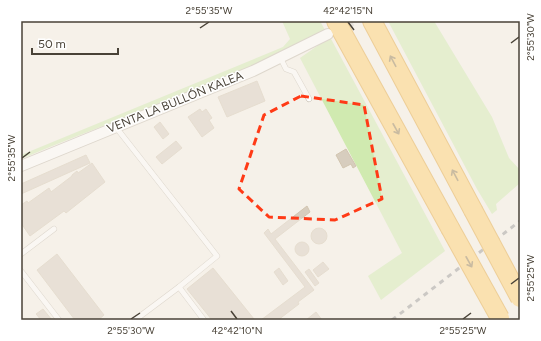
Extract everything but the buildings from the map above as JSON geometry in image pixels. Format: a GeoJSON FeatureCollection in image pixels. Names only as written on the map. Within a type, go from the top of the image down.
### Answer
{"type":"FeatureCollection","features":[{"type":"Feature","properties":{"kind":"highway"},"geometry":{"type":"LineString","coordinates":[[372,21],[520,298]]}},
{"type":"Feature","properties":{"kind":"highway"},"geometry":{"type":"LineString","coordinates":[[332,27],[450,228],[501,319]]}},
{"type":"Feature","properties":{"kind":"street","name":"VENTA LA BULLÓN KALEA"},"geometry":{"type":"LineString","coordinates":[[21,166],[253,70],[280,57],[332,27]]}},
{"type":"Feature","properties":{"kind":"lane"},"geometry":{"type":"LineString","coordinates":[[280,57],[286,69],[294,72],[309,99]]}},
{"type":"Feature","properties":{"kind":"lane"},"geometry":{"type":"LineString","coordinates":[[115,126],[217,256],[135,320]]}},
{"type":"Feature","properties":{"kind":"lane"},"geometry":{"type":"LineString","coordinates":[[21,254],[54,229]]}},
{"type":"Feature","properties":{"kind":"lane"},"geometry":{"type":"LineString","coordinates":[[21,270],[59,320]]}},
{"type":"Feature","properties":{"kind":"lane"},"geometry":{"type":"LineString","coordinates":[[179,287],[204,320]]}},
{"type":"Feature","properties":{"kind":"highlighted area"},"geometry":{"type":"Polygon","coordinates":[[[301,96],[364,105],[382,199],[335,220],[269,217],[239,189],[264,115],[301,96]]]}},
{"type":"Feature","properties":{"kind":"green space"},"geometry":{"type":"Polygon","coordinates":[[[282,21],[320,21],[325,30],[251,66],[21,159],[21,155],[283,47],[290,39],[282,21]]]}},
{"type":"Feature","properties":{"kind":"green space"},"geometry":{"type":"Polygon","coordinates":[[[388,21],[434,21],[492,117],[509,158],[520,170],[520,183],[496,204],[497,210],[492,214],[477,189],[388,21]]]}},
{"type":"Feature","properties":{"kind":"green space"},"geometry":{"type":"Polygon","coordinates":[[[330,37],[445,251],[381,300],[368,276],[402,253],[300,58],[330,37]]]}},
{"type":"Feature","properties":{"kind":"tunnel"},"geometry":{"type":"LineString","coordinates":[[336,29],[352,21]]}},
{"type":"Feature","properties":{"kind":"railway"},"geometry":{"type":"LineString","coordinates":[[392,320],[520,221]]}}]}
